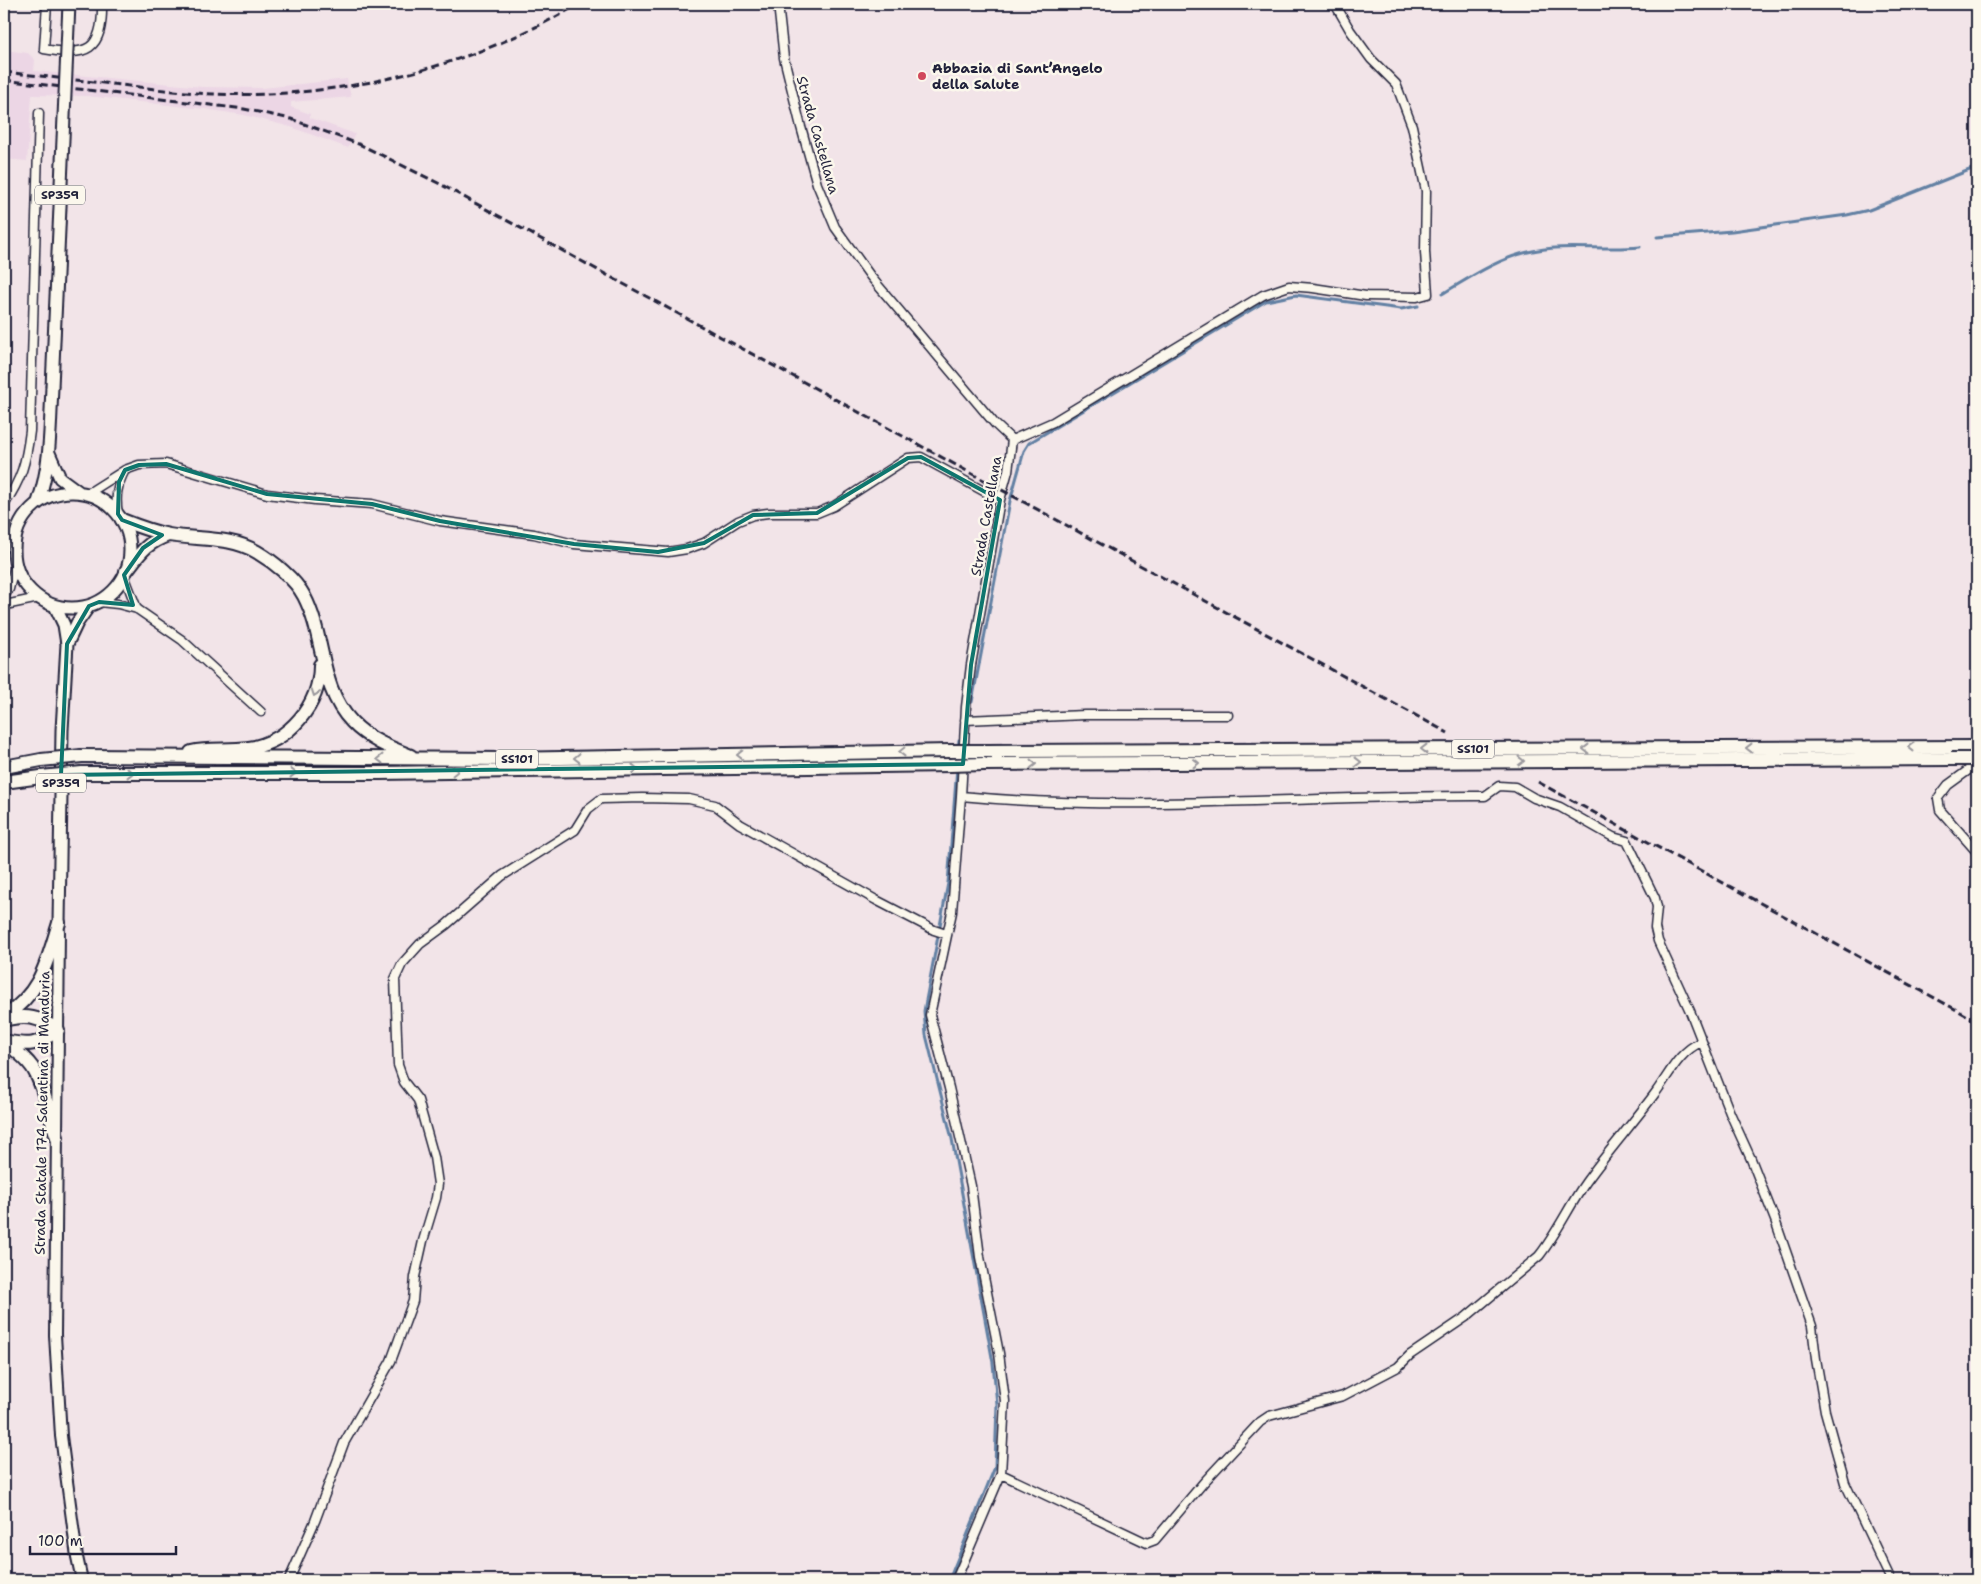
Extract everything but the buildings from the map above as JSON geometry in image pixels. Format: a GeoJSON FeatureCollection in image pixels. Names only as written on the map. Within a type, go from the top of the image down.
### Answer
{"type":"FeatureCollection","features":[{"type":"Feature","properties":{"kind":"highway"},"geometry":{"type":"LineString","coordinates":[[120,517],[168,535],[232,542],[257,552],[286,575],[303,595],[320,645],[328,684],[352,722],[373,739],[418,759]]}},
{"type":"Feature","properties":{"kind":"highway"},"geometry":{"type":"LineString","coordinates":[[125,573],[143,548],[155,540],[168,535]]}},
{"type":"Feature","properties":{"kind":"highway"},"geometry":{"type":"LineString","coordinates":[[167,758],[203,749],[249,748],[276,739],[298,723],[311,703],[320,679],[320,645]]}},
{"type":"Feature","properties":{"kind":"highway","name":"SS101"},"geometry":{"type":"LineString","coordinates":[[4,782],[40,776],[82,773],[380,773],[950,765],[986,758],[1977,747]]}},
{"type":"Feature","properties":{"kind":"highway","name":"SS101"},"geometry":{"type":"LineString","coordinates":[[4,767],[41,760],[82,756],[515,759],[951,751],[986,758],[1977,759]]}},
{"type":"Feature","properties":{"kind":"highway"},"geometry":{"type":"LineString","coordinates":[[4,1019],[20,1006],[42,978],[59,923]]}},
{"type":"Feature","properties":{"kind":"highway"},"geometry":{"type":"LineString","coordinates":[[4,1019],[36,1017],[58,1030],[45,1040],[33,1045],[4,1041]]}},
{"type":"Feature","properties":{"kind":"highway"},"geometry":{"type":"LineString","coordinates":[[4,1041],[22,1055],[32,1068],[42,1088],[57,1137]]}},
{"type":"Feature","properties":{"kind":"main road","name":"SP359"},"geometry":{"type":"LineString","coordinates":[[38,502],[45,481],[49,453],[69,4]]}},
{"type":"Feature","properties":{"kind":"main road","name":"SP359"},"geometry":{"type":"LineString","coordinates":[[49,453],[60,478],[83,493]]}},
{"type":"Feature","properties":{"kind":"main road"},"geometry":{"type":"LineString","coordinates":[[83,493],[107,504],[120,517],[126,530],[130,550],[125,573],[118,586],[94,604],[72,608],[55,606],[39,598],[24,584],[15,565],[14,537],[19,524],[27,512],[38,502],[58,494],[83,493]]}},
{"type":"Feature","properties":{"kind":"main road","name":"Strada Statale 174 Salentina di Manduria"},"geometry":{"type":"LineString","coordinates":[[68,644],[77,623],[94,604]]}},
{"type":"Feature","properties":{"kind":"main road","name":"Strada Statale 174 Salentina di Manduria"},"geometry":{"type":"LineString","coordinates":[[55,606],[64,626],[68,644],[62,730],[56,1353],[60,1436],[82,1580]]}},
{"type":"Feature","properties":{"kind":"street"},"geometry":{"type":"LineString","coordinates":[[48,4],[44,49],[74,53],[88,49],[98,37],[103,19],[102,4]]}},
{"type":"Feature","properties":{"kind":"street","name":"Strada Castellana"},"geometry":{"type":"LineString","coordinates":[[778,4],[784,58],[800,127],[817,184],[835,227],[871,277],[903,316],[995,424],[1012,440],[1008,471],[1000,500],[971,665],[965,720],[952,912],[930,1015],[971,1186],[980,1257],[999,1354],[1005,1400],[1001,1474],[956,1580]]}},
{"type":"Feature","properties":{"kind":"street"},"geometry":{"type":"LineString","coordinates":[[1012,440],[1053,422],[1263,294],[1290,286],[1366,296],[1417,297],[1428,294],[1425,252],[1426,191],[1412,126],[1396,84],[1371,59],[1350,30],[1335,4]]}},
{"type":"Feature","properties":{"kind":"street"},"geometry":{"type":"LineString","coordinates":[[4,505],[18,483],[26,458],[30,431],[39,113]]}},
{"type":"Feature","properties":{"kind":"street"},"geometry":{"type":"LineString","coordinates":[[83,493],[125,470],[139,465],[166,464],[267,494],[372,504],[440,520],[534,534],[574,544],[658,552],[688,549],[704,543],[738,521],[753,515],[768,513],[817,513],[834,506],[908,458],[922,457],[1000,500]]}},
{"type":"Feature","properties":{"kind":"street"},"geometry":{"type":"LineString","coordinates":[[120,517],[115,499],[119,482],[125,470]]}},
{"type":"Feature","properties":{"kind":"street"},"geometry":{"type":"LineString","coordinates":[[4,596],[9,589],[15,565]]}},
{"type":"Feature","properties":{"kind":"street"},"geometry":{"type":"LineString","coordinates":[[125,573],[137,609]]}},
{"type":"Feature","properties":{"kind":"street"},"geometry":{"type":"LineString","coordinates":[[4,608],[10,604],[39,598]]}},
{"type":"Feature","properties":{"kind":"street"},"geometry":{"type":"LineString","coordinates":[[94,604],[137,609],[182,640],[261,712]]}},
{"type":"Feature","properties":{"kind":"street"},"geometry":{"type":"LineString","coordinates":[[965,720],[1085,715],[1228,715]]}},
{"type":"Feature","properties":{"kind":"street"},"geometry":{"type":"LineString","coordinates":[[1977,759],[1970,769],[1948,784],[1938,798],[1940,810],[1977,852]]}},
{"type":"Feature","properties":{"kind":"street"},"geometry":{"type":"LineString","coordinates":[[961,796],[1002,800],[1096,803],[1209,802],[1484,796],[1499,786],[1515,787],[1534,798],[1560,807],[1613,837],[1627,841],[1657,907],[1655,928],[1658,941],[1690,1011],[1775,1220],[1812,1326],[1825,1412],[1845,1483],[1891,1580]]}},
{"type":"Feature","properties":{"kind":"street"},"geometry":{"type":"LineString","coordinates":[[288,1580],[315,1520],[344,1443],[391,1361],[413,1301],[417,1268],[436,1198],[438,1184],[434,1157],[418,1100],[404,1082],[398,1065],[395,979],[402,964],[420,944],[446,925],[502,876],[575,830],[588,809],[601,799],[642,798],[689,799],[715,805],[740,824],[934,930],[946,934]]}},
{"type":"Feature","properties":{"kind":"street"},"geometry":{"type":"LineString","coordinates":[[1001,1474],[1147,1543],[1155,1540],[1204,1482],[1260,1422],[1269,1416],[1343,1396],[1398,1367],[1410,1355],[1466,1317],[1539,1256],[1570,1205],[1656,1091],[1677,1060],[1690,1047],[1701,1042]]}},
{"type":"Feature","properties":{"kind":"highlighted area"},"geometry":{"type":"Polygon","coordinates":[[[921,457],[1000,500],[971,665],[963,764],[61,775],[67,644],[89,606],[99,602],[133,605],[124,575],[143,548],[162,535],[122,520],[118,514],[119,482],[125,470],[139,465],[166,464],[267,494],[372,504],[440,521],[574,544],[658,552],[704,543],[753,515],[817,513],[908,458],[921,457]]]}},
{"type":"Feature","properties":{"kind":"shaded area"},"geometry":{"type":"Polygon","coordinates":[[[4,50],[28,53],[35,60],[34,71],[202,87],[263,88],[347,79],[351,97],[291,102],[291,107],[310,114],[310,118],[355,134],[348,148],[291,127],[244,115],[87,96],[32,95],[27,161],[4,159],[4,50]]]}},
{"type":"Feature","properties":{"kind":"waterway"},"geometry":{"type":"LineString","coordinates":[[1657,237],[1732,231],[1847,215],[1869,210],[1977,167]]}},
{"type":"Feature","properties":{"kind":"waterway"},"geometry":{"type":"LineString","coordinates":[[1442,294],[1494,264],[1528,252],[1555,248],[1640,247]]}},
{"type":"Feature","properties":{"kind":"waterway"},"geometry":{"type":"LineString","coordinates":[[972,702],[1010,501],[1024,451],[1029,443],[1266,301],[1296,295],[1401,309],[1418,306]]}},
{"type":"Feature","properties":{"kind":"waterway"},"geometry":{"type":"LineString","coordinates":[[958,749],[959,740]]}},
{"type":"Feature","properties":{"kind":"waterway"},"geometry":{"type":"LineString","coordinates":[[949,1580],[995,1467],[997,1404],[993,1363],[952,1139],[926,1035],[924,1011],[948,883],[957,767]]}},
{"type":"Feature","properties":{"kind":"railway"},"geometry":{"type":"LineString","coordinates":[[4,72],[205,94],[262,94],[310,91],[357,85],[449,62],[494,46],[579,4]]}},
{"type":"Feature","properties":{"kind":"railway"},"geometry":{"type":"LineString","coordinates":[[4,80],[244,109],[291,119],[361,145],[440,184],[1448,733]]}},
{"type":"Feature","properties":{"kind":"railway"},"geometry":{"type":"LineString","coordinates":[[1538,782],[1977,1021]]}},
{"type":"Feature","properties":{"kind":"place","name":"Abbazia di Sant’Angelo della Salute"},"geometry":{"type":"Point","coordinates":[922,76]}}]}
